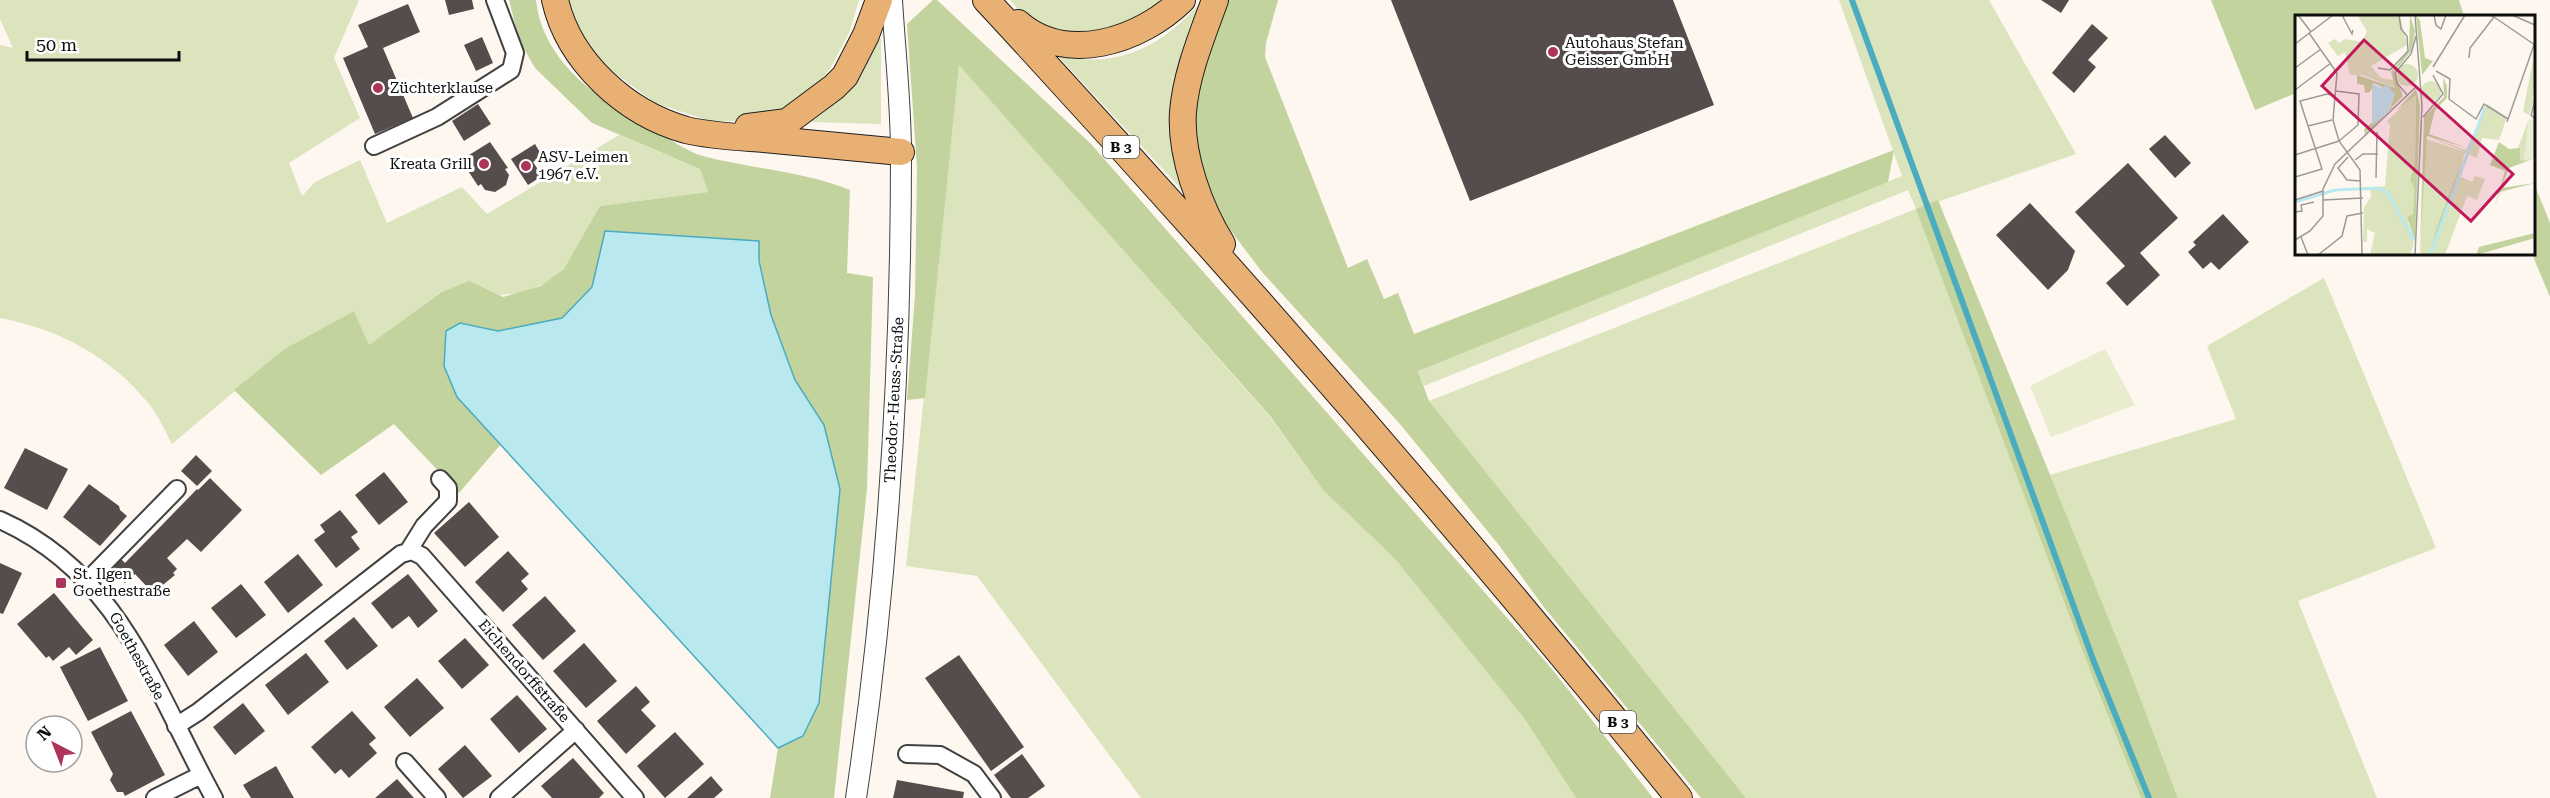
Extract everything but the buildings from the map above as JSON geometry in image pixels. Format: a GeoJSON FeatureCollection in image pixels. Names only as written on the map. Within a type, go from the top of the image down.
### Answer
{"type":"FeatureCollection","features":[{"type":"Feature","properties":{"kind":"main road"},"geometry":{"type":"LineString","coordinates":[[555,0],[570,39],[602,81],[641,110],[665,122],[704,134],[901,152]]}},
{"type":"Feature","properties":{"kind":"main road"},"geometry":{"type":"LineString","coordinates":[[704,134],[788,122],[809,108],[845,76],[866,35],[879,0]]}},
{"type":"Feature","properties":{"kind":"main road","name":"B 3"},"geometry":{"type":"LineString","coordinates":[[986,0],[1254,295],[1383,442],[1556,647],[1679,798]]}},
{"type":"Feature","properties":{"kind":"main road"},"geometry":{"type":"LineString","coordinates":[[991,0],[1032,35],[1063,44],[1101,43],[1138,33],[1166,15],[1182,0]]}},
{"type":"Feature","properties":{"kind":"main road"},"geometry":{"type":"LineString","coordinates":[[1215,0],[1194,57],[1183,113],[1189,166],[1208,221],[1254,295]]}},
{"type":"Feature","properties":{"kind":"street"},"geometry":{"type":"LineString","coordinates":[[374,146],[437,117],[512,70],[515,53],[495,0]]}},
{"type":"Feature","properties":{"kind":"street","name":"Theodor-Heuss-Straße"},"geometry":{"type":"LineString","coordinates":[[856,798],[880,614],[896,406],[901,152],[892,0]]}},
{"type":"Feature","properties":{"kind":"street"},"geometry":{"type":"LineString","coordinates":[[176,726],[198,712],[409,550],[424,526],[447,504],[449,491],[441,479]]}},
{"type":"Feature","properties":{"kind":"street"},"geometry":{"type":"LineString","coordinates":[[87,581],[177,489]]}},
{"type":"Feature","properties":{"kind":"street","name":"Goethestraße"},"geometry":{"type":"LineString","coordinates":[[0,520],[38,540],[87,581],[126,631],[214,798]]}},
{"type":"Feature","properties":{"kind":"street","name":"Eichendorffstraße"},"geometry":{"type":"LineString","coordinates":[[409,550],[422,556],[635,798]]}},
{"type":"Feature","properties":{"kind":"street"},"geometry":{"type":"LineString","coordinates":[[499,798],[576,730]]}},
{"type":"Feature","properties":{"kind":"street"},"geometry":{"type":"LineString","coordinates":[[907,754],[940,755],[974,774],[992,798]]}},
{"type":"Feature","properties":{"kind":"street"},"geometry":{"type":"LineString","coordinates":[[405,762],[437,798]]}},
{"type":"Feature","properties":{"kind":"street"},"geometry":{"type":"LineString","coordinates":[[155,798],[201,775]]}},
{"type":"Feature","properties":{"kind":"green space"},"geometry":{"type":"Polygon","coordinates":[[[0,0],[359,0],[334,58],[360,118],[289,163],[302,196],[315,182],[360,160],[387,223],[462,187],[487,214],[619,135],[700,169],[708,192],[600,206],[573,257],[550,281],[535,288],[504,295],[439,293],[369,346],[354,311],[286,348],[172,444],[149,404],[118,372],[101,359],[43,329],[0,318],[0,45],[13,48],[0,19],[0,0]]]}},
{"type":"Feature","properties":{"kind":"green space"},"geometry":{"type":"Polygon","coordinates":[[[509,0],[536,0],[541,23],[551,45],[580,80],[598,96],[680,146],[703,156],[814,178],[850,190],[847,273],[873,277],[867,489],[834,798],[770,798],[778,748],[803,736],[824,425],[795,380],[771,315],[759,261],[759,241],[592,287],[562,318],[498,331],[460,323],[457,397],[501,444],[459,493],[394,424],[321,475],[234,390],[286,348],[354,311],[369,345],[440,293],[469,281],[503,297],[541,286],[564,269],[600,206],[708,192],[700,169],[592,123],[535,68],[519,40],[509,0]]]}},
{"type":"Feature","properties":{"kind":"green space"},"geometry":{"type":"Polygon","coordinates":[[[566,0],[859,0],[849,33],[830,69],[807,97],[764,119],[713,122],[655,103],[607,67],[576,30],[566,0]]]}},
{"type":"Feature","properties":{"kind":"green space"},"geometry":{"type":"Polygon","coordinates":[[[933,0],[937,0],[1091,144],[1552,669],[1653,798],[1576,798],[1524,718],[1395,559],[1323,490],[1270,416],[959,65],[925,398],[907,400],[915,295],[917,168],[907,24],[933,0]]]}},
{"type":"Feature","properties":{"kind":"green space"},"geometry":{"type":"Polygon","coordinates":[[[1010,0],[1163,0],[1125,25],[1095,34],[1080,35],[1065,34],[1037,26],[1010,0]]]}},
{"type":"Feature","properties":{"kind":"green space"},"geometry":{"type":"Polygon","coordinates":[[[1203,0],[1184,192],[1057,55],[1080,59],[1101,59],[1138,50],[1172,30],[1203,0]]]}},
{"type":"Feature","properties":{"kind":"green space"},"geometry":{"type":"Polygon","coordinates":[[[1222,0],[1278,0],[1266,43],[1265,57],[1348,268],[1367,259],[1384,299],[1398,293],[1414,334],[1894,150],[1888,182],[1418,371],[1429,401],[1746,798],[1701,798],[1543,606],[1498,544],[1400,424],[1262,272],[1219,215],[1196,155],[1193,109],[1222,0]]]}},
{"type":"Feature","properties":{"kind":"green space"},"geometry":{"type":"Polygon","coordinates":[[[1839,0],[1989,0],[2076,154],[1917,209],[2094,681],[2141,798],[1746,798],[1429,401],[1916,209],[1908,190],[1424,386],[1418,370],[1902,176],[1839,0]]]}},
{"type":"Feature","properties":{"kind":"green space"},"geometry":{"type":"Polygon","coordinates":[[[2211,0],[2459,0],[2464,15],[2295,15],[2295,93],[2255,110],[2211,0]]]}},
{"type":"Feature","properties":{"kind":"green space"},"geometry":{"type":"Polygon","coordinates":[[[878,38],[881,39],[881,124],[811,122],[833,105],[850,85],[878,38]]]}},
{"type":"Feature","properties":{"kind":"green space"},"geometry":{"type":"Polygon","coordinates":[[[959,64],[1270,417],[1323,490],[1395,559],[1524,718],[1576,798],[1141,798],[977,576],[906,566],[959,64]]]}},
{"type":"Feature","properties":{"kind":"green space"},"geometry":{"type":"Polygon","coordinates":[[[2535,186],[2550,223],[2550,297],[2532,255],[2535,255],[2535,186]]]}},
{"type":"Feature","properties":{"kind":"green space"},"geometry":{"type":"Polygon","coordinates":[[[1938,200],[2128,666],[2178,798],[2141,798],[2094,681],[1916,209],[1938,200]]]}},
{"type":"Feature","properties":{"kind":"green space"},"geometry":{"type":"Polygon","coordinates":[[[2324,278],[2436,548],[2298,601],[2377,798],[2178,798],[2128,666],[2050,475],[2236,419],[2207,346],[2324,278]]]}},
{"type":"Feature","properties":{"kind":"green space"},"geometry":{"type":"Polygon","coordinates":[[[2105,349],[2135,405],[2051,437],[2030,386],[2105,349]]]}},
{"type":"Feature","properties":{"kind":"water"},"geometry":{"type":"Polygon","coordinates":[[[605,231],[759,241],[759,261],[771,315],[795,380],[824,425],[840,489],[819,703],[803,736],[778,748],[457,397],[444,366],[446,331],[460,323],[498,331],[562,318],[592,287],[605,231]]]}},
{"type":"Feature","properties":{"kind":"waterway"},"geometry":{"type":"LineString","coordinates":[[1852,0],[2094,662],[2149,798]]}},
{"type":"Feature","properties":{"kind":"place","name":"Autohaus Stefan Geisser GmbH"},"geometry":{"type":"Point","coordinates":[1553,52]}},
{"type":"Feature","properties":{"kind":"place","name":"Züchterklause"},"geometry":{"type":"Point","coordinates":[378,88]}},
{"type":"Feature","properties":{"kind":"place","name":"Kreata Grill"},"geometry":{"type":"Point","coordinates":[484,164]}},
{"type":"Feature","properties":{"kind":"place","name":"ASV-Leimen 1967 e.V."},"geometry":{"type":"Point","coordinates":[526,166]}},
{"type":"Feature","properties":{"kind":"place","name":"St. Ilgen Goethestraße"},"geometry":{"type":"Point","coordinates":[61,583]}}]}
